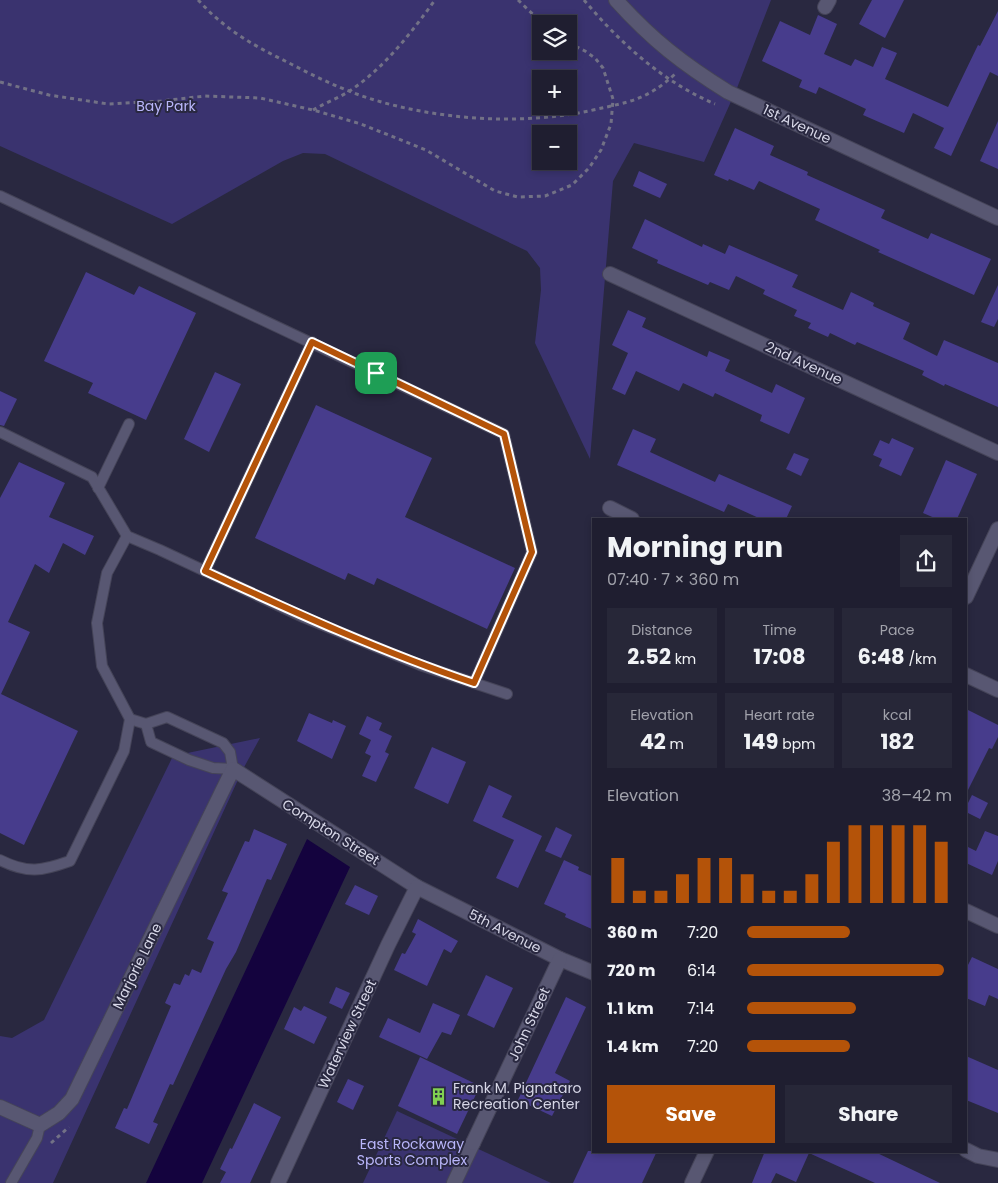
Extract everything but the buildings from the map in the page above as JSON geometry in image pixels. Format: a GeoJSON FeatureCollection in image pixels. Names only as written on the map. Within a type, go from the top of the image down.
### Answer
{"type":"FeatureCollection","features":[{"type":"Feature","properties":{"kind":"street","name":"1st Avenue"},"geometry":{"type":"LineString","coordinates":[[616,0],[651,36],[686,64],[728,92],[998,218]]}},
{"type":"Feature","properties":{"kind":"street","name":"2nd Avenue"},"geometry":{"type":"LineString","coordinates":[[610,274],[998,453]]}},
{"type":"Feature","properties":{"kind":"street"},"geometry":{"type":"LineString","coordinates":[[610,508],[630,518]]}},
{"type":"Feature","properties":{"kind":"street"},"geometry":{"type":"LineString","coordinates":[[967,595],[998,529]]}},
{"type":"Feature","properties":{"kind":"street"},"geometry":{"type":"LineString","coordinates":[[967,675],[998,690]]}},
{"type":"Feature","properties":{"kind":"street","name":"Compton Street"},"geometry":{"type":"LineString","coordinates":[[238,773],[418,887]]}},
{"type":"Feature","properties":{"kind":"street","name":"Marjorie Lane"},"geometry":{"type":"LineString","coordinates":[[40,1125],[59,1113],[72,1100],[238,773]]}},
{"type":"Feature","properties":{"kind":"street","name":"5th Avenue"},"geometry":{"type":"LineString","coordinates":[[418,887],[560,959],[592,972]]}},
{"type":"Feature","properties":{"kind":"street","name":"Waterview Street"},"geometry":{"type":"LineString","coordinates":[[278,1183],[384,954],[418,887]]}},
{"type":"Feature","properties":{"kind":"street"},"geometry":{"type":"LineString","coordinates":[[967,911],[998,926]]}},
{"type":"Feature","properties":{"kind":"street","name":"John Street"},"geometry":{"type":"LineString","coordinates":[[454,1183],[560,959]]}},
{"type":"Feature","properties":{"kind":"street"},"geometry":{"type":"LineString","coordinates":[[0,1107],[40,1125]]}},
{"type":"Feature","properties":{"kind":"street"},"geometry":{"type":"LineString","coordinates":[[967,1150],[978,1156],[998,1160]]}},
{"type":"Feature","properties":{"kind":"street"},"geometry":{"type":"LineString","coordinates":[[692,1183],[706,1153]]}},
{"type":"Feature","properties":{"kind":"lane"},"geometry":{"type":"LineString","coordinates":[[0,196],[504,434],[532,552],[474,683]]}},
{"type":"Feature","properties":{"kind":"lane"},"geometry":{"type":"LineString","coordinates":[[205,571],[312,342]]}},
{"type":"Feature","properties":{"kind":"lane"},"geometry":{"type":"LineString","coordinates":[[98,488],[129,424]]}},
{"type":"Feature","properties":{"kind":"lane"},"geometry":{"type":"LineString","coordinates":[[0,432],[92,477],[127,536],[312,620],[420,664],[507,694]]}},
{"type":"Feature","properties":{"kind":"lane"},"geometry":{"type":"LineString","coordinates":[[0,860],[17,868],[46,870],[70,861],[124,751],[130,719],[118,693],[102,666],[97,623],[107,574],[127,536]]}},
{"type":"Feature","properties":{"kind":"lane"},"geometry":{"type":"LineString","coordinates":[[130,719],[146,724],[167,717],[224,743],[230,752],[238,773]]}},
{"type":"Feature","properties":{"kind":"lane"},"geometry":{"type":"LineString","coordinates":[[146,724],[151,742],[189,760],[212,768],[238,773]]}},
{"type":"Feature","properties":{"kind":"lane"},"geometry":{"type":"LineString","coordinates":[[11,1183],[38,1138],[40,1125]]}},
{"type":"Feature","properties":{"kind":"path"},"geometry":{"type":"LineString","coordinates":[[198,0],[221,22],[262,50],[324,81],[368,98],[413,109],[468,117],[526,119],[568,116],[639,99],[662,86],[686,64]]}},
{"type":"Feature","properties":{"kind":"path"},"geometry":{"type":"LineString","coordinates":[[313,110],[350,91],[370,75],[402,43],[435,0]]}},
{"type":"Feature","properties":{"kind":"path"},"geometry":{"type":"LineString","coordinates":[[518,0],[534,15]]}},
{"type":"Feature","properties":{"kind":"path"},"geometry":{"type":"LineString","coordinates":[[584,0],[647,64],[691,94],[723,108]]}},
{"type":"Feature","properties":{"kind":"path"},"geometry":{"type":"LineString","coordinates":[[0,82],[49,95],[108,104],[212,97],[260,98],[313,110],[361,124],[426,150],[495,191],[518,197],[545,196],[572,185],[589,168],[601,150],[611,124],[613,99],[603,68],[595,58],[577,46]]}},
{"type":"Feature","properties":{"kind":"green space","name":"Bay Park"},"geometry":{"type":"Polygon","coordinates":[[[0,0],[771,0],[737,88],[704,162],[634,143],[613,181],[590,459],[535,343],[541,290],[540,268],[527,251],[325,154],[303,153],[283,161],[172,224],[0,146],[0,0]]]}},
{"type":"Feature","properties":{"kind":"green space"},"geometry":{"type":"Polygon","coordinates":[[[260,738],[242,771],[53,1183],[0,1183],[0,1036],[12,1038],[44,1020],[173,756],[260,738]]]}},
{"type":"Feature","properties":{"kind":"green space","name":"East Rockaway Sports Complex"},"geometry":{"type":"Polygon","coordinates":[[[397,1111],[551,1183],[363,1183],[397,1111]]]}},
{"type":"Feature","properties":{"kind":"shaded area"},"geometry":{"type":"Polygon","coordinates":[[[307,839],[350,867],[202,1183],[146,1183],[307,839]]]}},
{"type":"Feature","properties":{"kind":"place","name":"Frank M. Pignataro Recreation Center"},"geometry":{"type":"Point","coordinates":[439,1096]}},
{"type":"Feature","properties":{"kind":"route"},"geometry":{"type":"LineString","coordinates":[[312,342],[376,373],[504,434],[532,552],[474,683],[420,664],[303,617],[205,571],[312,342]]}}]}
